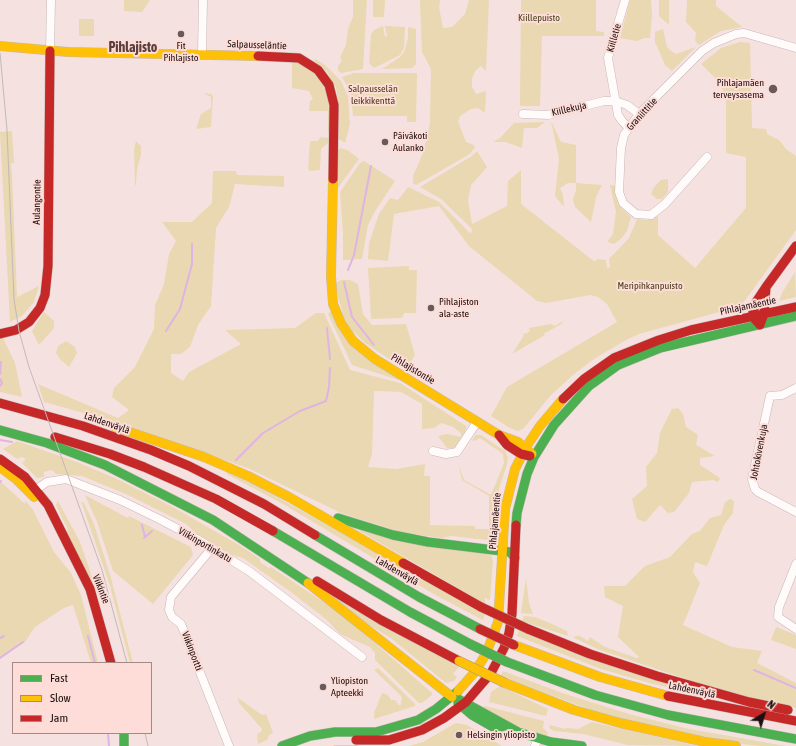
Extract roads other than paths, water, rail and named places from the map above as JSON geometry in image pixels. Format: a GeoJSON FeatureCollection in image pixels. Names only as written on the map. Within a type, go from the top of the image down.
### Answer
{"type":"FeatureCollection","features":[{"type":"Feature","properties":{"kind":"main road","name":"Salpausseläntie"},"geometry":{"type":"LineString","coordinates":[[3,47],[50,52],[202,54],[299,58],[318,70],[329,85],[334,104],[331,276],[333,304]]}},
{"type":"Feature","properties":{"kind":"main road","name":"Aulangontie"},"geometry":{"type":"LineString","coordinates":[[3,333],[16,330],[29,322],[40,308],[45,295],[48,272],[50,52]]}},
{"type":"Feature","properties":{"kind":"main road"},"geometry":{"type":"LineString","coordinates":[[766,287],[764,314],[760,325],[752,316],[756,302],[766,287],[796,246]]}},
{"type":"Feature","properties":{"kind":"main road","name":"Pihlajistontie"},"geometry":{"type":"LineString","coordinates":[[333,304],[344,327],[362,349],[375,359],[499,435],[507,445],[524,450],[534,456]]}},
{"type":"Feature","properties":{"kind":"main road","name":"Pihlajamäentie"},"geometry":{"type":"LineString","coordinates":[[282,746],[310,736],[335,732],[376,732],[401,726],[424,716],[452,697],[474,673],[492,642],[500,608],[502,550],[508,492],[524,450],[540,426],[570,392],[614,358],[659,340],[752,316],[796,307]]}},
{"type":"Feature","properties":{"kind":"main road","name":"Pihlajamäentie"},"geometry":{"type":"LineString","coordinates":[[305,746],[335,740],[389,740],[422,730],[444,718],[464,704],[491,673],[508,638],[512,614],[517,513],[520,494],[534,456],[554,425],[569,406],[589,386],[609,371],[637,357],[660,348],[796,316]]}},
{"type":"Feature","properties":{"kind":"main road","name":"Lahdenväylä"},"geometry":{"type":"LineString","coordinates":[[0,403],[115,436],[189,466],[264,504],[406,589],[480,629],[514,645],[600,677],[672,697],[796,721]]}},
{"type":"Feature","properties":{"kind":"main road"},"geometry":{"type":"LineString","coordinates":[[14,406],[87,418],[156,440],[204,457],[332,516],[393,535],[428,542],[502,550],[510,552],[515,558]]}},
{"type":"Feature","properties":{"kind":"main road"},"geometry":{"type":"LineString","coordinates":[[0,424],[81,444],[187,485],[278,533],[410,612],[507,662],[595,695],[668,715],[796,739]]}},
{"type":"Feature","properties":{"kind":"main road"},"geometry":{"type":"LineString","coordinates":[[0,430],[47,443],[105,465],[187,506],[241,537],[307,582],[494,729],[537,744],[582,746]]}},
{"type":"Feature","properties":{"kind":"main road","name":"Viikintie"},"geometry":{"type":"LineString","coordinates":[[0,459],[14,467],[48,506],[90,589],[111,662]]}},
{"type":"Feature","properties":{"kind":"main road","name":"Viikintie"},"geometry":{"type":"LineString","coordinates":[[0,468],[34,491]]}},
{"type":"Feature","properties":{"kind":"main road"},"geometry":{"type":"LineString","coordinates":[[289,497],[481,607],[528,628],[590,654],[657,676],[749,702],[796,712]]}},
{"type":"Feature","properties":{"kind":"main road"},"geometry":{"type":"LineString","coordinates":[[241,537],[270,550],[381,620],[459,661],[505,683],[574,710],[620,724],[705,742],[736,746]]}},
{"type":"Feature","properties":{"kind":"main road"},"geometry":{"type":"LineString","coordinates":[[124,734],[124,746]]}},
{"type":"Feature","properties":{"kind":"street"},"geometry":{"type":"LineString","coordinates":[[50,52],[51,0]]}},
{"type":"Feature","properties":{"kind":"street"},"geometry":{"type":"LineString","coordinates":[[202,54],[203,0]]}},
{"type":"Feature","properties":{"kind":"street","name":"Kiilletie"},"geometry":{"type":"LineString","coordinates":[[625,0],[608,58],[618,115],[628,127]]}},
{"type":"Feature","properties":{"kind":"street","name":"Graniittitie"},"geometry":{"type":"LineString","coordinates":[[707,157],[659,211],[651,215],[636,214],[623,203],[619,192],[621,148],[624,135],[628,127],[702,51],[714,42],[736,34],[744,34],[796,48]]}},
{"type":"Feature","properties":{"kind":"street","name":"Kiillekuja"},"geometry":{"type":"LineString","coordinates":[[523,114],[548,114],[604,101],[615,101]]}},
{"type":"Feature","properties":{"kind":"street"},"geometry":{"type":"LineString","coordinates":[[615,101],[627,105],[639,114]]}},
{"type":"Feature","properties":{"kind":"street","name":"Johtokivenkuja"},"geometry":{"type":"LineString","coordinates":[[796,388],[782,395],[770,396],[752,479],[755,489],[758,492],[796,512]]}},
{"type":"Feature","properties":{"kind":"street"},"geometry":{"type":"LineString","coordinates":[[433,451],[446,454],[457,452],[477,422]]}},
{"type":"Feature","properties":{"kind":"street","name":"Viikinportinkatu"},"geometry":{"type":"LineString","coordinates":[[34,491],[47,482],[57,479],[66,479],[77,482],[159,519],[212,548],[256,576],[362,657]]}},
{"type":"Feature","properties":{"kind":"street","name":"Viikinportti"},"geometry":{"type":"LineString","coordinates":[[212,548],[171,597],[169,610],[172,617],[181,624],[229,746]]}},
{"type":"Feature","properties":{"kind":"street"},"geometry":{"type":"LineString","coordinates":[[796,564],[779,607],[778,617],[796,629]]}},
{"type":"Feature","properties":{"kind":"waterway"},"geometry":{"type":"LineString","coordinates":[[348,270],[354,255],[371,166]]}},
{"type":"Feature","properties":{"kind":"waterway"},"geometry":{"type":"LineString","coordinates":[[166,331],[180,309],[192,264],[192,244]]}},
{"type":"Feature","properties":{"kind":"waterway"},"geometry":{"type":"LineString","coordinates":[[344,282],[352,317],[374,345]]}},
{"type":"Feature","properties":{"kind":"waterway"},"geometry":{"type":"LineString","coordinates":[[327,328],[330,359]]}},
{"type":"Feature","properties":{"kind":"waterway"},"geometry":{"type":"LineString","coordinates":[[0,374],[1,362]]}},
{"type":"Feature","properties":{"kind":"waterway"},"geometry":{"type":"LineString","coordinates":[[236,460],[263,433],[300,411],[326,401],[329,387],[330,368]]}},
{"type":"Feature","properties":{"kind":"waterway"},"geometry":{"type":"LineString","coordinates":[[0,379],[2,383],[0,386]]}},
{"type":"Feature","properties":{"kind":"waterway"},"geometry":{"type":"LineString","coordinates":[[0,440],[12,442]]}},
{"type":"Feature","properties":{"kind":"waterway"},"geometry":{"type":"LineString","coordinates":[[142,525],[145,537]]}},
{"type":"Feature","properties":{"kind":"waterway"},"geometry":{"type":"LineString","coordinates":[[144,538],[152,531]]}},
{"type":"Feature","properties":{"kind":"waterway"},"geometry":{"type":"LineString","coordinates":[[0,638],[4,636]]}},
{"type":"Feature","properties":{"kind":"waterway"},"geometry":{"type":"LineString","coordinates":[[88,636],[95,662]]}},
{"type":"Feature","properties":{"kind":"waterway"},"geometry":{"type":"LineString","coordinates":[[0,658],[23,642]]}},
{"type":"Feature","properties":{"kind":"waterway"},"geometry":{"type":"LineString","coordinates":[[754,670],[796,688]]}},
{"type":"Feature","properties":{"kind":"waterway"},"geometry":{"type":"LineString","coordinates":[[108,734],[109,746]]}},
{"type":"Feature","properties":{"kind":"tram line"},"geometry":{"type":"LineString","coordinates":[[0,53],[7,130],[14,299],[19,331],[29,367],[102,570],[127,662]]}},
{"type":"Feature","properties":{"kind":"tram line"},"geometry":{"type":"LineString","coordinates":[[145,734],[148,746]]}},
{"type":"Feature","properties":{"kind":"tram line"},"geometry":{"type":"LineString","coordinates":[[334,746],[358,746]]}},
{"type":"Feature","properties":{"kind":"place","name":"Fit Pihlajisto"},"geometry":{"type":"Point","coordinates":[181,34]}},
{"type":"Feature","properties":{"kind":"place","name":"Pihlajamäen terveysasema"},"geometry":{"type":"Point","coordinates":[773,89]}},
{"type":"Feature","properties":{"kind":"place","name":"Päiväkoti Aulanko"},"geometry":{"type":"Point","coordinates":[385,142]}},
{"type":"Feature","properties":{"kind":"place","name":"Pihlajiston ala-aste"},"geometry":{"type":"Point","coordinates":[431,308]}},
{"type":"Feature","properties":{"kind":"place","name":"Yliopiston Apteekki"},"geometry":{"type":"Point","coordinates":[323,687]}},
{"type":"Feature","properties":{"kind":"place","name":"Helsingin yliopisto"},"geometry":{"type":"Point","coordinates":[459,735]}},
{"type":"Feature","properties":{"kind":"district","name":"Pihlajisto"},"geometry":{"type":"Point","coordinates":[133,48]}},
{"type":"Feature","properties":{"kind":"park label","name":"Kiillepuisto"},"geometry":{"type":"Point","coordinates":[539,18]}},
{"type":"Feature","properties":{"kind":"park label","name":"Salpausselän leikkikenttä"},"geometry":{"type":"Point","coordinates":[373,94]}},
{"type":"Feature","properties":{"kind":"park label","name":"Meripihkanpuisto"},"geometry":{"type":"Point","coordinates":[650,286]}}]}
